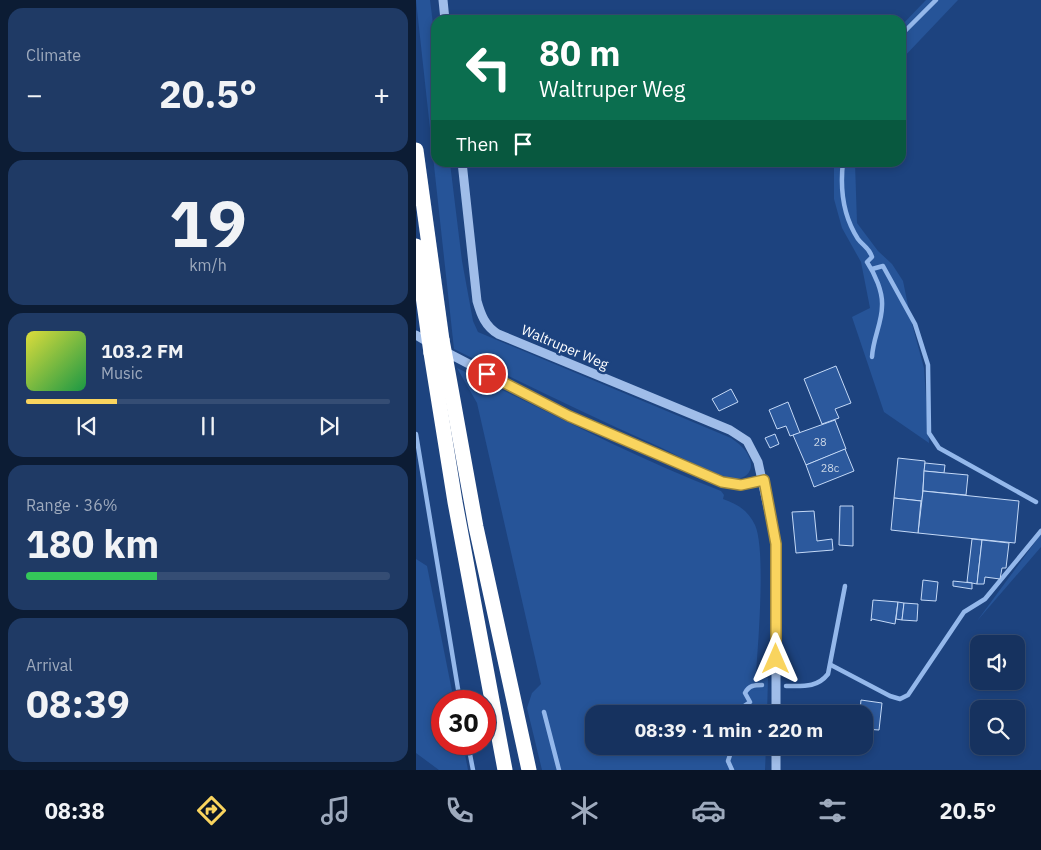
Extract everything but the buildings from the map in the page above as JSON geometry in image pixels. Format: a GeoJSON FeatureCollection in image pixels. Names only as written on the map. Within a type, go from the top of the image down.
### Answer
{"type":"FeatureCollection","features":[{"type":"Feature","properties":{"kind":"highway"},"geometry":{"type":"LineString","coordinates":[[416,150],[442,340],[476,527],[529,770]]}},
{"type":"Feature","properties":{"kind":"highway"},"geometry":{"type":"LineString","coordinates":[[416,246],[422,333],[431,353],[455,502],[505,770]]}},
{"type":"Feature","properties":{"kind":"street"},"geometry":{"type":"LineString","coordinates":[[443,0],[444,15]]}},
{"type":"Feature","properties":{"kind":"street","name":"Waltruper Weg"},"geometry":{"type":"LineString","coordinates":[[463,167],[477,301],[481,314],[489,328],[498,334],[730,430],[748,441],[753,449],[764,480],[776,544],[776,705]]}},
{"type":"Feature","properties":{"kind":"street"},"geometry":{"type":"LineString","coordinates":[[422,333],[569,416],[673,462],[722,482],[741,485],[764,480]]}},
{"type":"Feature","properties":{"kind":"street"},"geometry":{"type":"LineString","coordinates":[[776,755],[776,770]]}},
{"type":"Feature","properties":{"kind":"shaded area"},"geometry":{"type":"Polygon","coordinates":[[[416,0],[430,0],[432,15],[431,138],[416,0]]]}},
{"type":"Feature","properties":{"kind":"shaded area"},"geometry":{"type":"Polygon","coordinates":[[[926,0],[958,0],[906,55],[906,21],[926,0]]]}},
{"type":"Feature","properties":{"kind":"shaded area"},"geometry":{"type":"Polygon","coordinates":[[[434,167],[450,167],[462,261],[473,321],[478,332],[731,438],[748,454],[751,462],[750,471],[744,477],[735,479],[720,475],[553,398],[454,349],[434,167]]]}},
{"type":"Feature","properties":{"kind":"shaded area"},"geometry":{"type":"Polygon","coordinates":[[[834,167],[855,167],[857,223],[878,251],[892,264],[903,281],[924,368],[929,443],[884,412],[852,317],[870,308],[861,262],[842,228],[834,199],[834,167]]]}},
{"type":"Feature","properties":{"kind":"shaded area"},"geometry":{"type":"Polygon","coordinates":[[[457,368],[621,448],[721,491],[724,495],[723,499],[737,505],[749,515],[755,525],[758,537],[761,575],[756,675],[768,678],[767,705],[585,705],[585,755],[766,755],[765,770],[542,770],[527,708],[532,693],[541,684],[477,403],[457,368]]]}},
{"type":"Feature","properties":{"kind":"shaded area"},"geometry":{"type":"Polygon","coordinates":[[[1041,534],[1041,547],[977,621],[1041,534]]]}},
{"type":"Feature","properties":{"kind":"shaded area"},"geometry":{"type":"Polygon","coordinates":[[[416,559],[427,566],[452,690],[431,690],[431,755],[465,755],[468,770],[439,770],[416,753],[416,559]]]}},
{"type":"Feature","properties":{"kind":"waterway"},"geometry":{"type":"LineString","coordinates":[[906,30],[936,0]]}},
{"type":"Feature","properties":{"kind":"waterway"},"geometry":{"type":"LineString","coordinates":[[843,167],[842,192],[846,211],[858,239],[871,254],[872,257],[867,262],[876,278],[882,301],[882,312],[872,357]]}},
{"type":"Feature","properties":{"kind":"waterway"},"geometry":{"type":"LineString","coordinates":[[872,269],[883,266],[915,324],[928,365],[929,433],[939,448],[1036,502]]}},
{"type":"Feature","properties":{"kind":"waterway"},"geometry":{"type":"LineString","coordinates":[[416,434],[458,690]]}},
{"type":"Feature","properties":{"kind":"waterway"},"geometry":{"type":"LineString","coordinates":[[831,665],[890,696],[900,699],[908,695],[964,612],[985,599],[1041,531]]}},
{"type":"Feature","properties":{"kind":"waterway"},"geometry":{"type":"LineString","coordinates":[[786,686],[814,684],[824,679],[828,674],[845,586]]}},
{"type":"Feature","properties":{"kind":"waterway"},"geometry":{"type":"LineString","coordinates":[[746,705],[750,702],[745,693],[748,688],[762,685]]}},
{"type":"Feature","properties":{"kind":"waterway"},"geometry":{"type":"LineString","coordinates":[[544,712],[559,770]]}},
{"type":"Feature","properties":{"kind":"waterway"},"geometry":{"type":"LineString","coordinates":[[470,755],[473,770]]}},
{"type":"Feature","properties":{"kind":"waterway"},"geometry":{"type":"LineString","coordinates":[[730,755],[728,761],[732,770]]}},
{"type":"Feature","properties":{"kind":"route"},"geometry":{"type":"LineString","coordinates":[[487,374],[569,416],[722,482],[741,485],[764,480],[776,544],[776,659]]}}]}
